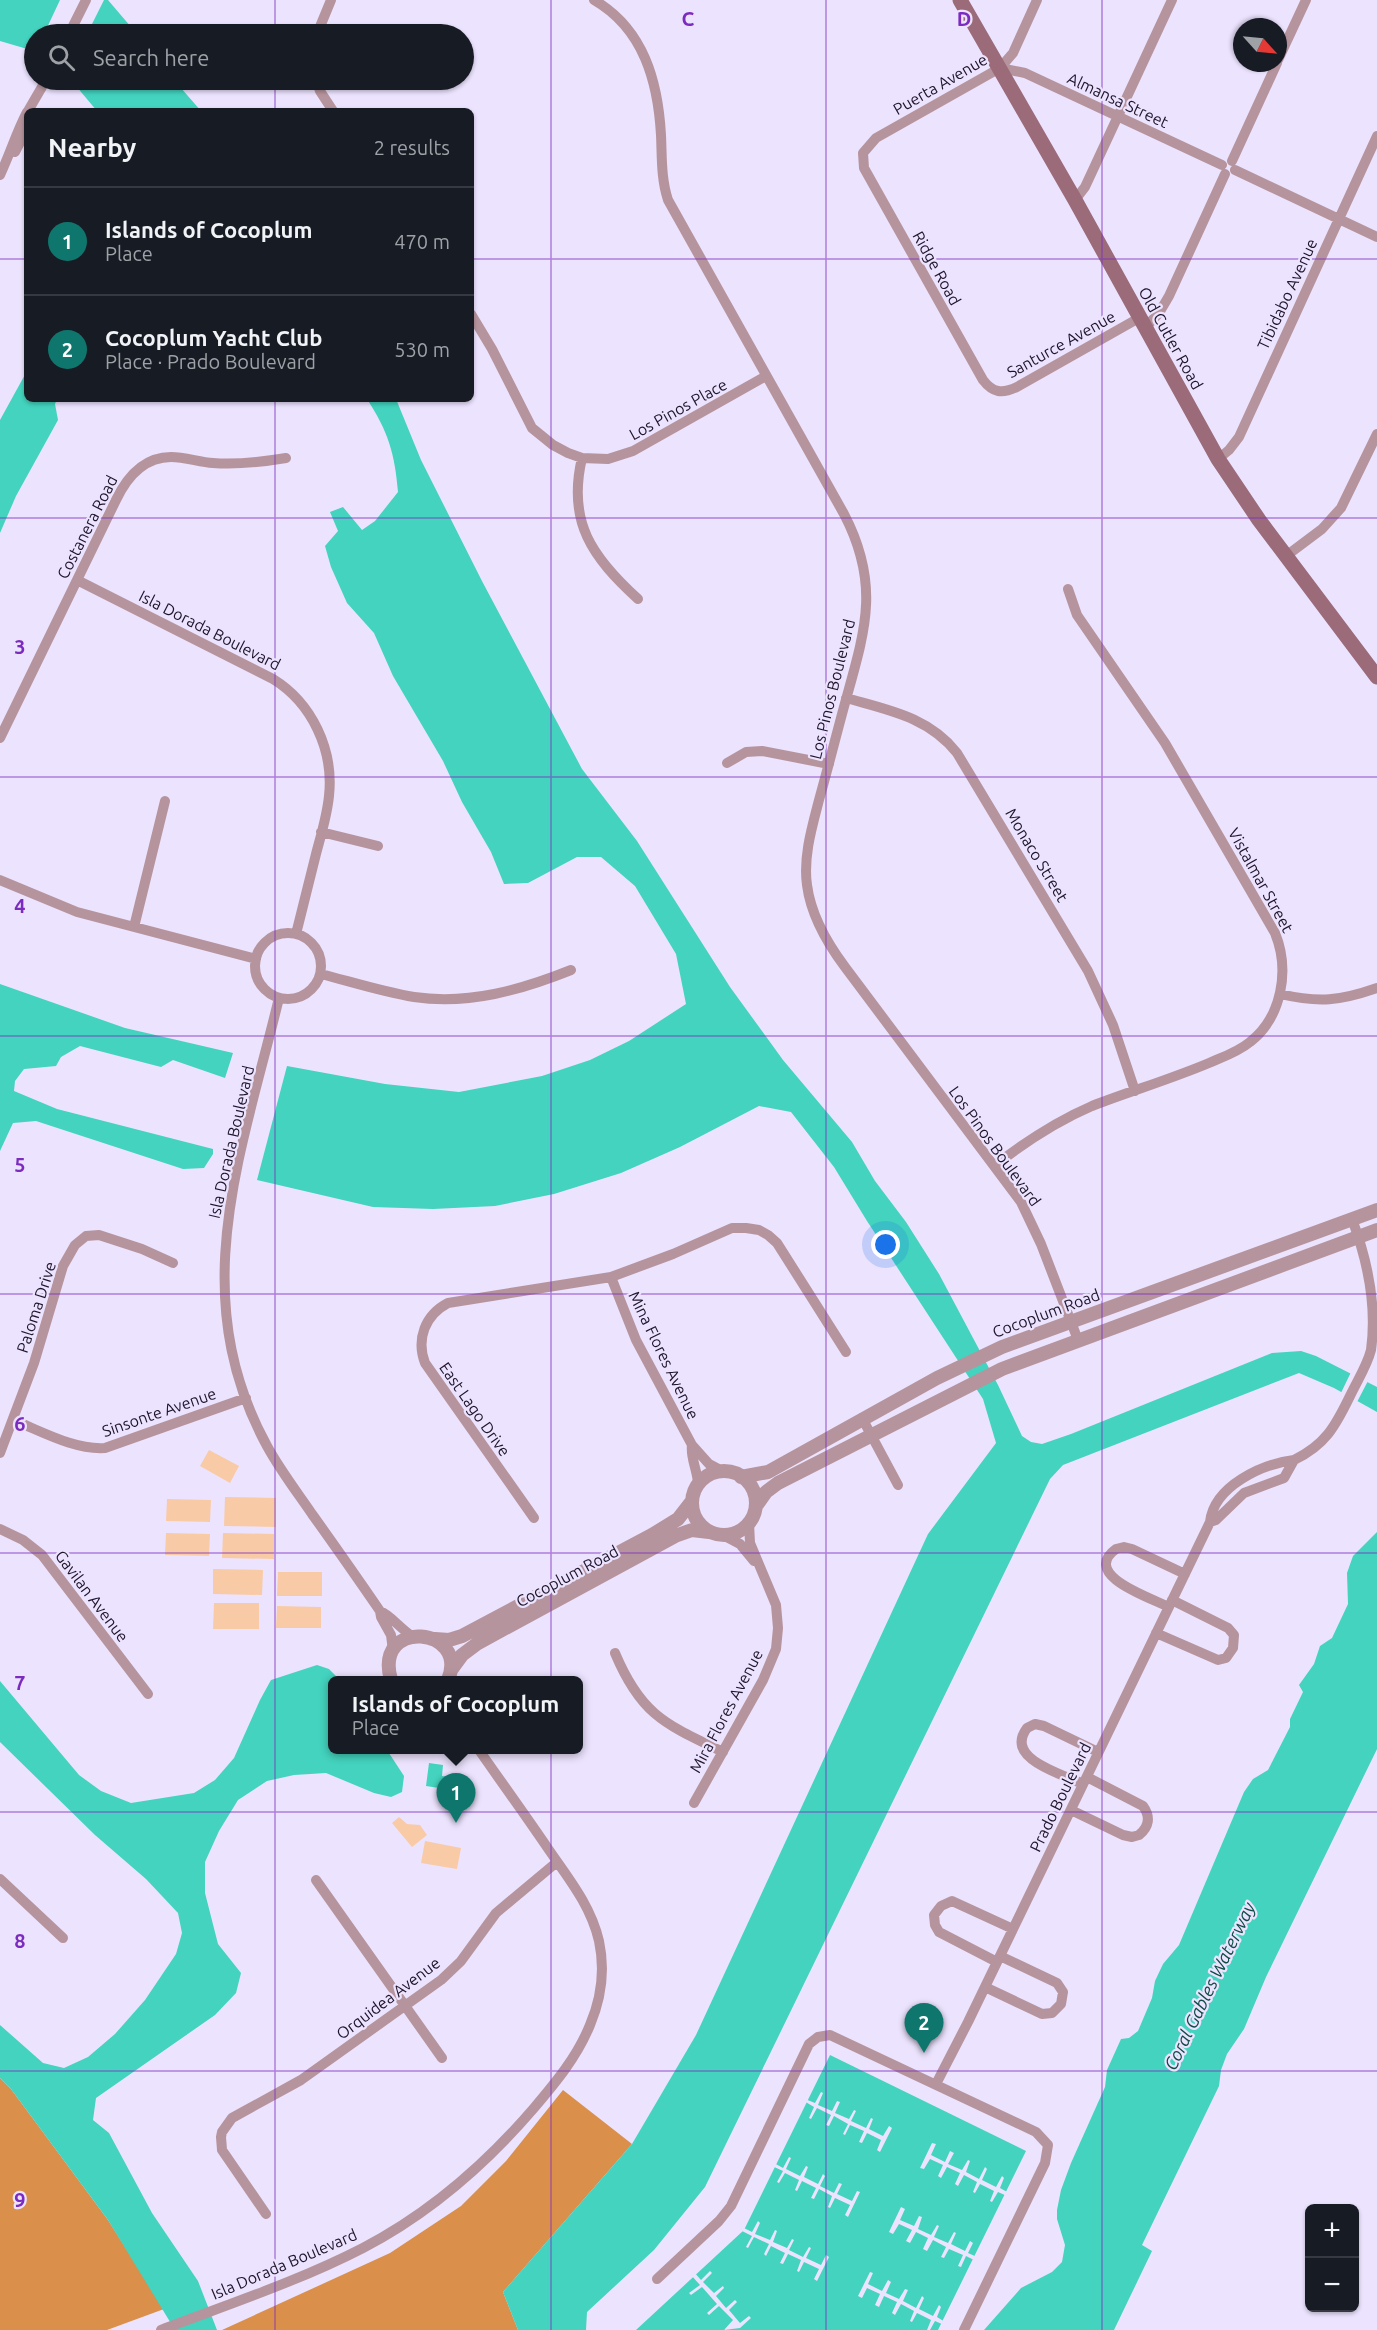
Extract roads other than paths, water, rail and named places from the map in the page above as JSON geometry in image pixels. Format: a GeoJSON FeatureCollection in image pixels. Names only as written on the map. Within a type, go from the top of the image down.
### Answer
{"type":"FeatureCollection","features":[{"type":"Feature","properties":{"kind":"main road","name":"Old Cutler Road"},"geometry":{"type":"LineString","coordinates":[[960,0],[1075,200],[1218,459],[1286,556],[1377,676]]}},
{"type":"Feature","properties":{"kind":"street"},"geometry":{"type":"LineString","coordinates":[[74,24],[86,0]]}},
{"type":"Feature","properties":{"kind":"street"},"geometry":{"type":"LineString","coordinates":[[321,24],[331,0]]}},
{"type":"Feature","properties":{"kind":"street","name":"Los Pinos Boulevard"},"geometry":{"type":"LineString","coordinates":[[594,0],[622,22],[645,56],[657,92],[663,183],[668,200],[844,514],[860,550],[867,590],[866,621],[810,837],[806,865],[808,891],[820,927],[844,967],[1021,1202],[1036,1231],[1078,1340]]}},
{"type":"Feature","properties":{"kind":"street","name":"Puerta Avenue"},"geometry":{"type":"LineString","coordinates":[[862,153],[881,135],[1000,68],[1013,53],[1037,0]]}},
{"type":"Feature","properties":{"kind":"street"},"geometry":{"type":"LineString","coordinates":[[1075,200],[1085,187],[1172,0]]}},
{"type":"Feature","properties":{"kind":"street","name":"Santurce Avenue"},"geometry":{"type":"LineString","coordinates":[[1287,41],[1306,0]]}},
{"type":"Feature","properties":{"kind":"street","name":"Almansa Street"},"geometry":{"type":"LineString","coordinates":[[1000,68],[1024,73],[1377,237]]}},
{"type":"Feature","properties":{"kind":"street","name":"Santurce Avenue"},"geometry":{"type":"LineString","coordinates":[[997,392],[1017,387],[1159,313],[1169,296],[1272,72]]}},
{"type":"Feature","properties":{"kind":"street"},"geometry":{"type":"LineString","coordinates":[[36,108],[42,90]]}},
{"type":"Feature","properties":{"kind":"street"},"geometry":{"type":"LineString","coordinates":[[320,90],[331,108]]}},
{"type":"Feature","properties":{"kind":"street"},"geometry":{"type":"LineString","coordinates":[[30,108],[39,96]]}},
{"type":"Feature","properties":{"kind":"street"},"geometry":{"type":"LineString","coordinates":[[0,175],[24,118]]}},
{"type":"Feature","properties":{"kind":"street"},"geometry":{"type":"LineString","coordinates":[[8,158],[16,150],[24,135]]}},
{"type":"Feature","properties":{"kind":"street","name":"Tibidabo Avenue"},"geometry":{"type":"LineString","coordinates":[[1218,459],[1229,450],[1239,436],[1377,136]]}},
{"type":"Feature","properties":{"kind":"street","name":"Ridge Road"},"geometry":{"type":"LineString","coordinates":[[862,153],[866,174],[983,380],[997,392]]}},
{"type":"Feature","properties":{"kind":"street"},"geometry":{"type":"LineString","coordinates":[[474,319],[532,428],[561,450],[582,458],[577,494],[582,525],[608,570],[638,599]]}},
{"type":"Feature","properties":{"kind":"street","name":"Los Pinos Place"},"geometry":{"type":"LineString","coordinates":[[582,458],[608,459],[633,451],[766,376]]}},
{"type":"Feature","properties":{"kind":"street"},"geometry":{"type":"LineString","coordinates":[[1286,556],[1322,529],[1341,508],[1377,434]]}},
{"type":"Feature","properties":{"kind":"street","name":"Costanera Road"},"geometry":{"type":"LineString","coordinates":[[0,738],[120,491],[131,475],[147,463],[171,457],[214,463],[258,463],[286,458]]}},
{"type":"Feature","properties":{"kind":"street","name":"Isla Dorada Boulevard"},"geometry":{"type":"LineString","coordinates":[[77,580],[273,679],[294,695],[320,733],[328,762],[329,798],[296,934]]}},
{"type":"Feature","properties":{"kind":"street","name":"Vistalmar Street"},"geometry":{"type":"LineString","coordinates":[[994,1166],[1022,1145],[1092,1106],[1189,1071],[1243,1047],[1265,1026],[1280,994],[1282,959],[1275,933],[1165,743],[1077,615],[1068,589]]}},
{"type":"Feature","properties":{"kind":"street","name":"Monaco Street"},"geometry":{"type":"LineString","coordinates":[[846,698],[918,721],[940,735],[957,753],[1088,970],[1113,1025],[1135,1091]]}},
{"type":"Feature","properties":{"kind":"street"},"geometry":{"type":"LineString","coordinates":[[727,763],[746,752],[762,751],[829,764]]}},
{"type":"Feature","properties":{"kind":"street"},"geometry":{"type":"LineString","coordinates":[[134,927],[165,801]]}},
{"type":"Feature","properties":{"kind":"street"},"geometry":{"type":"LineString","coordinates":[[321,832],[378,846]]}},
{"type":"Feature","properties":{"kind":"street"},"geometry":{"type":"LineString","coordinates":[[0,880],[67,909],[256,959]]}},
{"type":"Feature","properties":{"kind":"street"},"geometry":{"type":"LineString","coordinates":[[296,934],[307,938],[314,945],[319,954],[321,974],[317,984],[310,992],[301,998],[290,1000],[272,995],[260,983],[256,975],[256,959],[260,949],[276,935],[296,934]]}},
{"type":"Feature","properties":{"kind":"street"},"geometry":{"type":"LineString","coordinates":[[321,974],[404,995],[453,998],[501,993],[544,981],[571,970]]}},
{"type":"Feature","properties":{"kind":"street"},"geometry":{"type":"LineString","coordinates":[[1280,994],[1312,1001],[1329,1001],[1377,988]]}},
{"type":"Feature","properties":{"kind":"street","name":"Isla Dorada Boulevard"},"geometry":{"type":"LineString","coordinates":[[279,998],[238,1165],[225,1247],[223,1288],[227,1325],[246,1398],[260,1432],[280,1468],[380,1611],[391,1635],[393,1651]]}},
{"type":"Feature","properties":{"kind":"street","name":"Cocoplum Road"},"geometry":{"type":"LineString","coordinates":[[722,1472],[741,1477],[768,1472],[959,1366],[1002,1347],[1377,1210]]}},
{"type":"Feature","properties":{"kind":"street","name":"Prado Boulevard"},"geometry":{"type":"LineString","coordinates":[[936,2084],[999,1959],[1210,1522],[1211,1515],[1233,1485],[1274,1463],[1293,1460],[1317,1447],[1332,1430],[1367,1362],[1373,1344],[1375,1316],[1370,1275],[1352,1219]]}},
{"type":"Feature","properties":{"kind":"street","name":"East Lago Drive"},"geometry":{"type":"LineString","coordinates":[[534,1518],[429,1371],[422,1354],[422,1333],[432,1315],[442,1306],[454,1301],[611,1277],[663,1258],[732,1228],[746,1228],[759,1230],[777,1243],[846,1352]]}},
{"type":"Feature","properties":{"kind":"street"},"geometry":{"type":"LineString","coordinates":[[757,1563],[748,1538],[749,1523],[756,1506],[766,1492],[778,1483],[967,1386],[1009,1367],[1377,1230]]}},
{"type":"Feature","properties":{"kind":"street","name":"Paloma Drive"},"geometry":{"type":"LineString","coordinates":[[0,1453],[48,1320],[63,1266],[70,1252],[80,1240],[86,1236],[99,1235],[142,1249],[172,1263]]}},
{"type":"Feature","properties":{"kind":"street","name":"Mina Flores Avenue"},"geometry":{"type":"LineString","coordinates":[[611,1277],[636,1340],[692,1445]]}},
{"type":"Feature","properties":{"kind":"street","name":"Sinsonte Avenue"},"geometry":{"type":"LineString","coordinates":[[13,1420],[66,1441],[105,1448],[246,1398]]}},
{"type":"Feature","properties":{"kind":"street"},"geometry":{"type":"LineString","coordinates":[[862,1418],[898,1485]]}},
{"type":"Feature","properties":{"kind":"street"},"geometry":{"type":"LineString","coordinates":[[692,1445],[710,1464],[722,1472]]}},
{"type":"Feature","properties":{"kind":"street"},"geometry":{"type":"LineString","coordinates":[[692,1445],[691,1453],[697,1471],[698,1485]]}},
{"type":"Feature","properties":{"kind":"street","name":"Prado Boulevard"},"geometry":{"type":"LineString","coordinates":[[1210,1522],[1216,1520],[1244,1493],[1284,1478],[1293,1460]]}},
{"type":"Feature","properties":{"kind":"street"},"geometry":{"type":"LineString","coordinates":[[698,1485],[713,1473],[722,1472]]}},
{"type":"Feature","properties":{"kind":"street"},"geometry":{"type":"LineString","coordinates":[[741,1477],[752,1489],[756,1506]]}},
{"type":"Feature","properties":{"kind":"street","name":"Cocoplum Road"},"geometry":{"type":"LineString","coordinates":[[412,1636],[449,1640],[467,1634],[678,1519],[692,1501],[698,1485]]}},
{"type":"Feature","properties":{"kind":"street"},"geometry":{"type":"LineString","coordinates":[[692,1501],[696,1519],[709,1532]]}},
{"type":"Feature","properties":{"kind":"street"},"geometry":{"type":"LineString","coordinates":[[723,1535],[733,1534],[749,1523]]}},
{"type":"Feature","properties":{"kind":"street","name":"Gavilan Avenue"},"geometry":{"type":"LineString","coordinates":[[0,1529],[23,1540],[42,1555],[148,1694]]}},
{"type":"Feature","properties":{"kind":"street","name":"Cocoplum Road"},"geometry":{"type":"LineString","coordinates":[[449,1675],[462,1654],[478,1642],[675,1536],[692,1530],[723,1535]]}},
{"type":"Feature","properties":{"kind":"street"},"geometry":{"type":"LineString","coordinates":[[723,1535],[737,1541],[757,1563]]}},
{"type":"Feature","properties":{"kind":"street"},"geometry":{"type":"LineString","coordinates":[[1156,1634],[1218,1660],[1226,1658],[1233,1648],[1234,1635],[1228,1628],[1113,1579],[1108,1572],[1108,1559],[1116,1549],[1128,1548],[1185,1574]]}},
{"type":"Feature","properties":{"kind":"street","name":"Mira Flores Avenue"},"geometry":{"type":"LineString","coordinates":[[694,1803],[768,1671],[776,1649],[778,1628],[776,1605],[757,1563]]}},
{"type":"Feature","properties":{"kind":"street","name":"Isla Dorada Boulevard"},"geometry":{"type":"LineString","coordinates":[[380,1611],[386,1613],[397,1626],[412,1636]]}},
{"type":"Feature","properties":{"kind":"street"},"geometry":{"type":"LineString","coordinates":[[391,1676],[389,1660],[393,1651],[398,1644],[412,1636]]}},
{"type":"Feature","properties":{"kind":"street"},"geometry":{"type":"LineString","coordinates":[[435,1639],[447,1652],[449,1675]]}},
{"type":"Feature","properties":{"kind":"street"},"geometry":{"type":"LineString","coordinates":[[615,1653],[631,1688],[649,1710],[664,1721],[723,1752]]}},
{"type":"Feature","properties":{"kind":"street"},"geometry":{"type":"LineString","coordinates":[[1071,1810],[1128,1837],[1139,1835],[1147,1826],[1148,1814],[1143,1806],[1026,1756],[1021,1745],[1022,1736],[1027,1728],[1040,1725],[1098,1752]]}},
{"type":"Feature","properties":{"kind":"street","name":"Isla Dorada Boulevard"},"geometry":{"type":"LineString","coordinates":[[162,2330],[337,2261],[421,2213],[461,2182],[500,2146],[564,2072],[581,2046],[591,2024],[600,1992],[602,1974],[600,1949],[590,1915],[581,1897],[482,1754]]}},
{"type":"Feature","properties":{"kind":"street","name":"Orquidea Avenue"},"geometry":{"type":"LineString","coordinates":[[266,2214],[224,2155],[221,2138],[225,2127],[238,2114],[301,2080],[448,1974],[461,1961],[496,1913],[557,1862]]}},
{"type":"Feature","properties":{"kind":"street"},"geometry":{"type":"LineString","coordinates":[[0,1879],[63,1938]]}},
{"type":"Feature","properties":{"kind":"street"},"geometry":{"type":"LineString","coordinates":[[316,1880],[441,2058]]}},
{"type":"Feature","properties":{"kind":"street"},"geometry":{"type":"LineString","coordinates":[[985,1987],[1042,2014],[1052,2013],[1061,2004],[1063,1992],[1057,1983],[939,1932],[934,1920],[936,1911],[945,1903],[956,1902],[1013,1929]]}},
{"type":"Feature","properties":{"kind":"street"},"geometry":{"type":"LineString","coordinates":[[657,2278],[719,2221],[731,2206],[806,2048],[813,2040],[824,2035],[836,2036],[1036,2132],[1045,2140],[1048,2150],[1045,2163],[964,2330]]}},
{"type":"Feature","properties":{"kind":"water"},"geometry":{"type":"Polygon","coordinates":[[[0,0],[60,0],[49,24],[24,24],[24,48],[0,41],[0,0]]]}},
{"type":"Feature","properties":{"kind":"water"},"geometry":{"type":"Polygon","coordinates":[[[104,0],[108,0],[128,24],[92,24],[104,0]]]}},
{"type":"Feature","properties":{"kind":"water"},"geometry":{"type":"Polygon","coordinates":[[[79,90],[183,90],[198,108],[94,108],[79,90]]]}},
{"type":"Feature","properties":{"kind":"water"},"geometry":{"type":"Polygon","coordinates":[[[24,376],[24,402],[56,402],[58,420],[16,496],[0,533],[0,420],[24,376]]]}},
{"type":"Feature","properties":{"kind":"water"},"geometry":{"type":"Polygon","coordinates":[[[369,402],[397,402],[421,460],[483,583],[582,769],[637,841],[730,987],[783,1060],[852,1142],[875,1181],[906,1222],[939,1274],[998,1385],[1022,1436],[1031,1442],[1042,1444],[1272,1353],[1301,1351],[1316,1356],[1377,1387],[1377,1412],[1334,1388],[1299,1373],[1063,1465],[1050,1479],[705,2187],[654,2250],[587,2312],[586,2330],[518,2330],[503,2292],[632,2144],[696,2035],[928,1534],[996,1443],[983,1399],[834,1167],[791,1112],[759,1106],[680,1147],[621,1173],[554,1194],[495,1206],[433,1209],[373,1207],[257,1180],[287,1066],[385,1084],[459,1092],[542,1076],[590,1060],[629,1041],[686,1004],[676,954],[635,886],[601,857],[577,857],[528,883],[504,884],[491,852],[462,802],[443,761],[393,676],[374,633],[347,603],[331,567],[325,546],[338,531],[330,512],[343,507],[362,530],[375,521],[398,492],[395,466],[380,422],[369,402]]]}},
{"type":"Feature","properties":{"kind":"water"},"geometry":{"type":"Polygon","coordinates":[[[0,984],[125,1028],[233,1053],[225,1078],[173,1060],[161,1067],[80,1046],[61,1057],[56,1066],[24,1069],[15,1081],[14,1091],[57,1109],[213,1149],[213,1154],[204,1168],[183,1169],[36,1121],[13,1123],[0,1151],[0,984]]]}},
{"type":"Feature","properties":{"kind":"water","name":"Coral Gables Waterway"},"geometry":{"type":"Polygon","coordinates":[[[1377,1532],[1377,1749],[1266,1977],[1244,2029],[1227,2054],[1221,2070],[1219,2086],[1142,2245],[1152,2251],[1114,2330],[984,2330],[1021,2288],[1052,2272],[1062,2262],[1065,2245],[1057,2219],[1061,2190],[1105,2087],[1107,2070],[1121,2039],[1129,2038],[1138,2031],[1152,1998],[1155,1981],[1163,1964],[1179,1945],[1244,1792],[1253,1779],[1268,1770],[1290,1727],[1290,1719],[1303,1692],[1299,1685],[1314,1664],[1320,1646],[1332,1638],[1348,1604],[1347,1573],[1353,1556],[1377,1532]]]}},
{"type":"Feature","properties":{"kind":"water"},"geometry":{"type":"Polygon","coordinates":[[[317,1665],[329,1669],[336,1676],[328,1676],[328,1754],[390,1754],[404,1776],[402,1792],[391,1797],[374,1793],[326,1773],[294,1775],[267,1781],[238,1800],[219,1831],[205,1862],[205,1893],[218,1944],[241,1973],[236,1993],[215,2015],[96,2098],[93,2120],[109,2133],[152,2213],[198,2281],[217,2330],[175,2330],[108,2220],[11,2089],[0,2078],[0,2025],[43,2063],[64,2068],[88,2057],[115,2034],[145,2000],[176,1954],[182,1933],[178,1913],[146,1879],[95,1835],[0,1742],[0,1681],[79,1775],[101,1791],[131,1803],[194,1793],[215,1780],[234,1758],[271,1680],[317,1665]]]}},
{"type":"Feature","properties":{"kind":"water"},"geometry":{"type":"Polygon","coordinates":[[[429,1763],[443,1765],[442,1776],[454,1778],[452,1790],[426,1786],[429,1763]]]}},
{"type":"Feature","properties":{"kind":"water"},"geometry":{"type":"Polygon","coordinates":[[[830,2055],[1026,2151],[938,2330],[636,2330],[744,2230],[830,2055]]]}},
{"type":"Feature","properties":{"kind":"place","name":"Islands of Cocoplum"},"geometry":{"type":"Point","coordinates":[456,1823]}},
{"type":"Feature","properties":{"kind":"place","name":"Cocoplum Yacht Club"},"geometry":{"type":"Point","coordinates":[924,2053]}}]}
